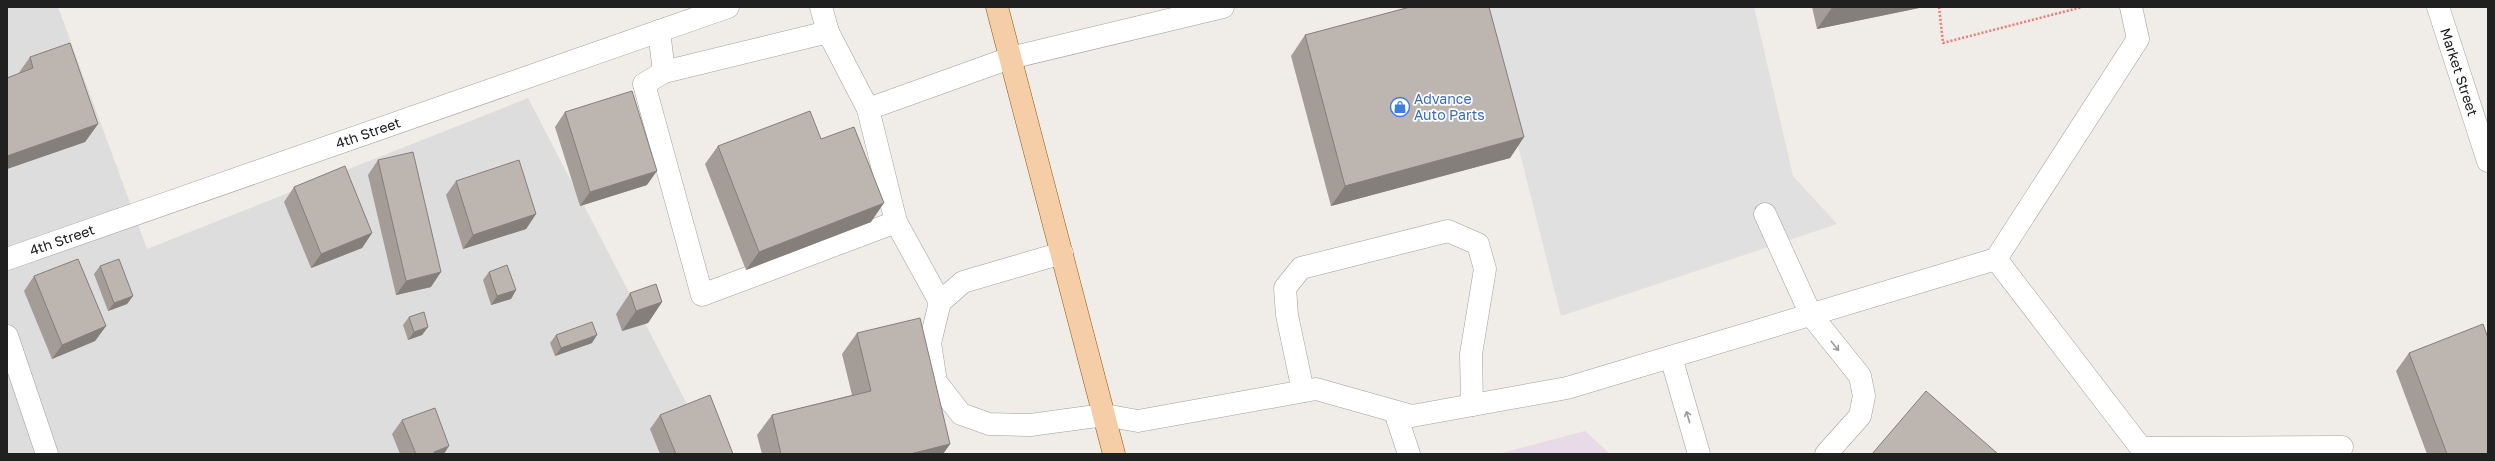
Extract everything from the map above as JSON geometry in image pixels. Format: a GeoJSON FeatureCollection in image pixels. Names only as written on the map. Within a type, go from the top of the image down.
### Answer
{"type":"FeatureCollection","features":[{"type":"Feature","properties":{"kind":"main road"},"geometry":{"type":"LineString","coordinates":[[997,7],[1114,454]]}},
{"type":"Feature","properties":{"kind":"street","name":"4th Street"},"geometry":{"type":"LineString","coordinates":[[7,259],[728,7]]}},
{"type":"Feature","properties":{"kind":"street"},"geometry":{"type":"LineString","coordinates":[[821,7],[828,32],[868,109],[896,222],[940,302]]}},
{"type":"Feature","properties":{"kind":"street"},"geometry":{"type":"LineString","coordinates":[[1062,253],[963,282],[940,302],[930,343],[936,382],[961,414],[989,424],[1030,425],[1104,415],[1138,421],[1316,389],[1412,416],[1567,388],[1996,259],[2138,39],[2131,7]]}},
{"type":"Feature","properties":{"kind":"street","name":"Market Street"},"geometry":{"type":"LineString","coordinates":[[2438,7],[2488,161]]}},
{"type":"Feature","properties":{"kind":"street"},"geometry":{"type":"LineString","coordinates":[[868,109],[1010,58],[1211,9]]}},
{"type":"Feature","properties":{"kind":"street"},"geometry":{"type":"LineString","coordinates":[[659,31],[664,72]]}},
{"type":"Feature","properties":{"kind":"street"},"geometry":{"type":"LineString","coordinates":[[828,32],[664,72],[644,84],[702,295],[896,222]]}},
{"type":"Feature","properties":{"kind":"street"},"geometry":{"type":"LineString","coordinates":[[1765,214],[1811,315],[1860,376],[1864,396],[1860,416],[1826,454]]}},
{"type":"Feature","properties":{"kind":"street"},"geometry":{"type":"LineString","coordinates":[[1302,391],[1287,315],[1285,288],[1301,268],[1448,231],[1478,244],[1485,269],[1471,354],[1472,405]]}},
{"type":"Feature","properties":{"kind":"street"},"geometry":{"type":"LineString","coordinates":[[1996,259],[2140,451],[2342,447]]}},
{"type":"Feature","properties":{"kind":"street"},"geometry":{"type":"LineString","coordinates":[[7,336],[47,454]]}},
{"type":"Feature","properties":{"kind":"street"},"geometry":{"type":"LineString","coordinates":[[1671,357],[1699,454]]}},
{"type":"Feature","properties":{"kind":"street"},"geometry":{"type":"LineString","coordinates":[[1395,412],[1409,454]]}},
{"type":"Feature","properties":{"kind":"path"},"geometry":{"type":"LineString","coordinates":[[1939,7],[1943,43],[2082,7]]}},
{"type":"Feature","properties":{"kind":"shaded area"},"geometry":{"type":"Polygon","coordinates":[[[7,7],[58,7],[147,249],[528,98],[713,454],[7,454],[7,7]]]}},
{"type":"Feature","properties":{"kind":"shaded area"},"geometry":{"type":"Polygon","coordinates":[[[1483,7],[1754,7],[1793,176],[1837,224],[1561,316],[1483,7]]]}},
{"type":"Feature","properties":{"kind":"shaded area"},"geometry":{"type":"Polygon","coordinates":[[[1585,431],[1610,454],[1498,454],[1585,431]]]}},
{"type":"Feature","properties":{"kind":"building","name":"Advance Auto Parts"},"geometry":{"type":"Polygon","coordinates":[[[1410,7],[1489,7],[1524,137],[1345,186],[1305,35],[1410,7]]]}},
{"type":"Feature","properties":{"kind":"building"},"geometry":{"type":"Polygon","coordinates":[[[70,43],[98,124],[7,156],[7,78],[33,68],[30,57],[70,43]]]}},
{"type":"Feature","properties":{"kind":"building"},"geometry":{"type":"Polygon","coordinates":[[[632,91],[657,171],[590,192],[565,112],[632,91]]]}},
{"type":"Feature","properties":{"kind":"building"},"geometry":{"type":"Polygon","coordinates":[[[810,111],[821,139],[854,127],[884,203],[759,252],[718,146],[810,111]]]}},
{"type":"Feature","properties":{"kind":"building"},"geometry":{"type":"Polygon","coordinates":[[[413,152],[441,272],[406,281],[378,160],[413,152]]]}},
{"type":"Feature","properties":{"kind":"building"},"geometry":{"type":"Polygon","coordinates":[[[519,160],[536,214],[473,235],[456,181],[519,160]]]}},
{"type":"Feature","properties":{"kind":"building"},"geometry":{"type":"Polygon","coordinates":[[[345,166],[372,233],[321,254],[294,187],[345,166]]]}},
{"type":"Feature","properties":{"kind":"building"},"geometry":{"type":"Polygon","coordinates":[[[78,259],[106,326],[62,345],[34,276],[78,259]]]}},
{"type":"Feature","properties":{"kind":"building"},"geometry":{"type":"Polygon","coordinates":[[[119,259],[133,296],[114,303],[100,266],[119,259]]]}},
{"type":"Feature","properties":{"kind":"building"},"geometry":{"type":"Polygon","coordinates":[[[507,265],[516,290],[497,296],[489,272],[507,265]]]}},
{"type":"Feature","properties":{"kind":"building"},"geometry":{"type":"Polygon","coordinates":[[[656,284],[662,302],[636,311],[630,293],[656,284]]]}},
{"type":"Feature","properties":{"kind":"building"},"geometry":{"type":"Polygon","coordinates":[[[424,312],[428,327],[414,332],[409,317],[424,312]]]}},
{"type":"Feature","properties":{"kind":"building"},"geometry":{"type":"Polygon","coordinates":[[[920,318],[950,444],[910,454],[781,454],[772,415],[871,391],[857,333],[920,318]]]}},
{"type":"Feature","properties":{"kind":"building"},"geometry":{"type":"Polygon","coordinates":[[[592,322],[597,335],[561,348],[556,335],[592,322]]]}},
{"type":"Feature","properties":{"kind":"building"},"geometry":{"type":"Polygon","coordinates":[[[2483,324],[2488,338],[2488,454],[2447,454],[2409,353],[2483,324]]]}},
{"type":"Feature","properties":{"kind":"building"},"geometry":{"type":"Polygon","coordinates":[[[1926,391],[1998,454],[1872,454],[1926,391]]]}},
{"type":"Feature","properties":{"kind":"building"},"geometry":{"type":"Polygon","coordinates":[[[710,395],[733,454],[676,454],[660,415],[710,395]]]}},
{"type":"Feature","properties":{"kind":"building"},"geometry":{"type":"Polygon","coordinates":[[[435,408],[449,446],[434,452],[434,454],[416,454],[402,420],[435,408]]]}},
{"type":"Feature","properties":{"kind":"place","name":"Advance Auto Parts"},"geometry":{"type":"Point","coordinates":[1400,107]}}]}
